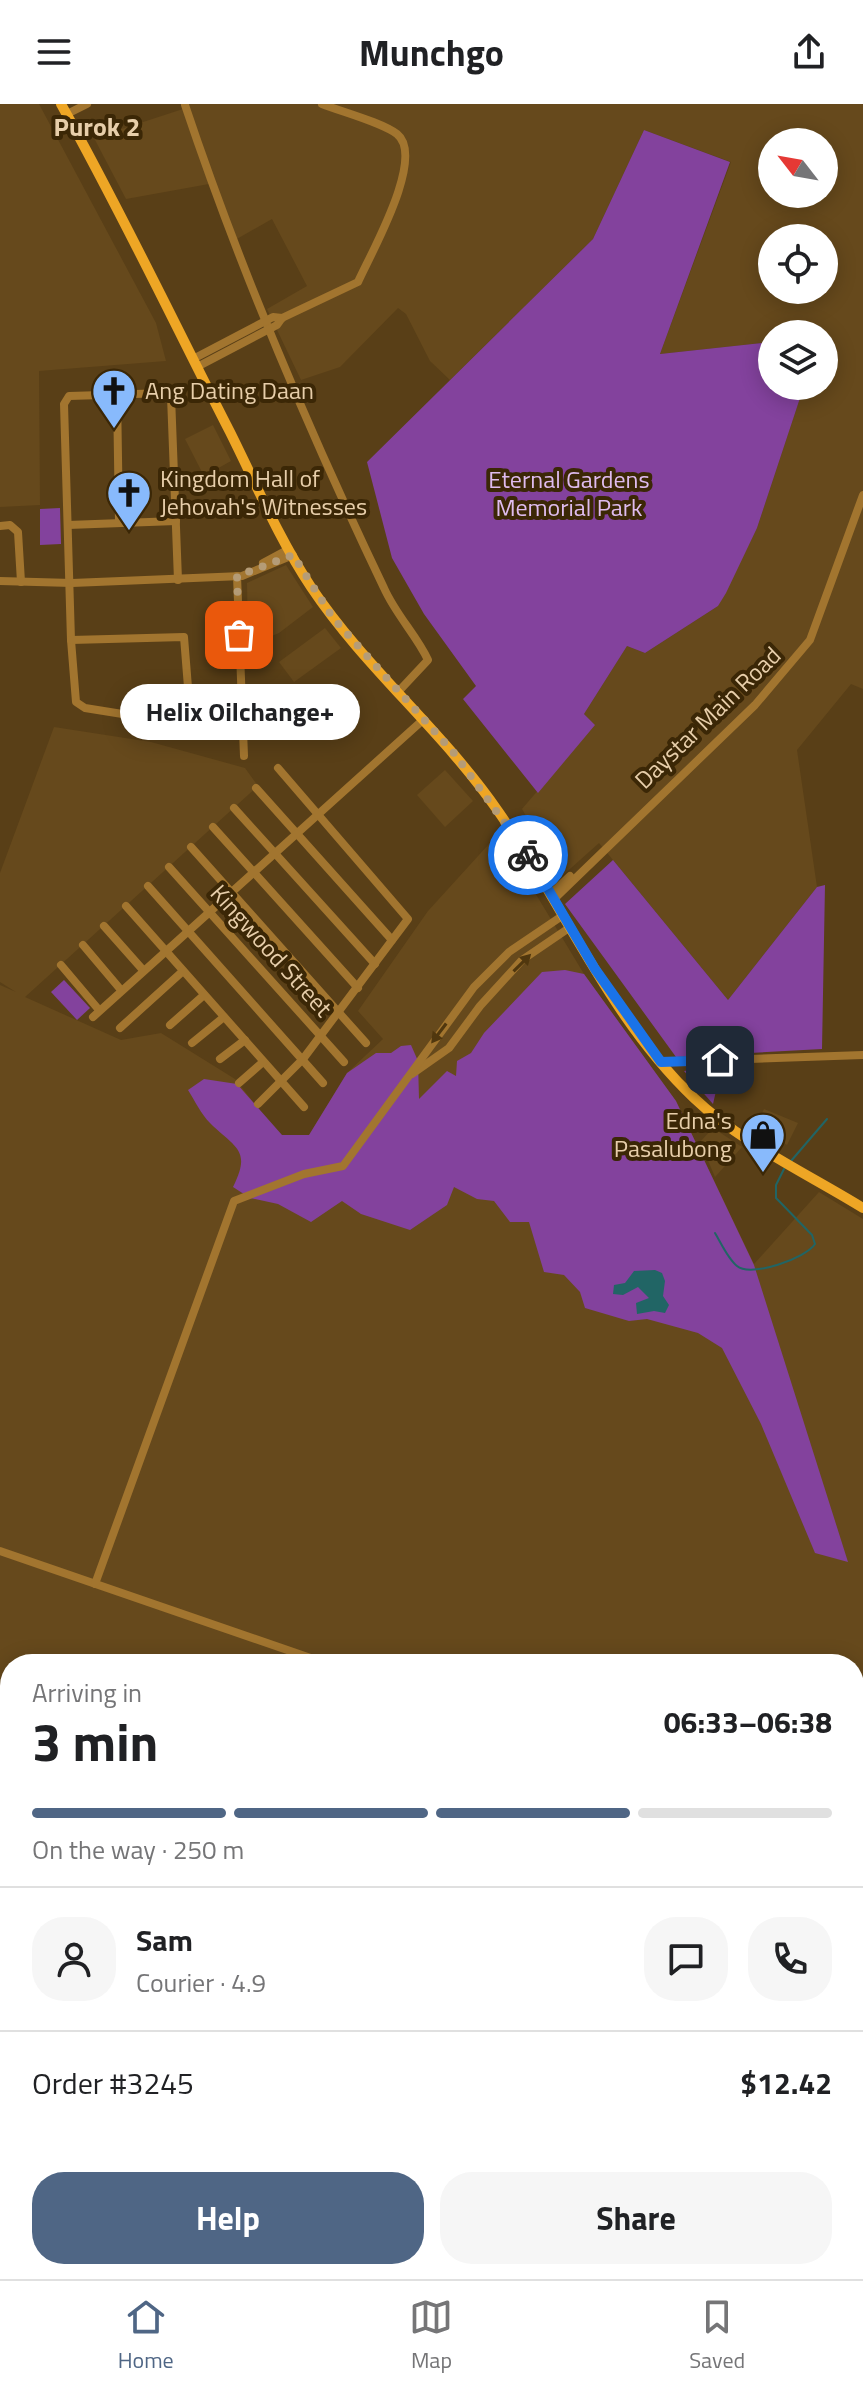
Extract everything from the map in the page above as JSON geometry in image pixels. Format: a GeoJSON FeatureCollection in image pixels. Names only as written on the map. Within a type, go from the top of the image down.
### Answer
{"type":"FeatureCollection","features":[{"type":"Feature","properties":{"kind":"main road"},"geometry":{"type":"LineString","coordinates":[[64,109],[291,552],[333,618],[424,719],[498,810],[569,928],[661,1062],[697,1101],[863,1208]]}},
{"type":"Feature","properties":{"kind":"street"},"geometry":{"type":"LineString","coordinates":[[64,109],[87,104]]}},
{"type":"Feature","properties":{"kind":"street"},"geometry":{"type":"LineString","coordinates":[[195,363],[358,282],[407,170],[406,146],[396,134],[341,108],[322,104]]}},
{"type":"Feature","properties":{"kind":"street"},"geometry":{"type":"LineString","coordinates":[[185,105],[219,206],[383,586],[398,618],[428,660],[398,692]]}},
{"type":"Feature","properties":{"kind":"street"},"geometry":{"type":"LineString","coordinates":[[178,580],[171,396],[167,393],[69,396],[65,401],[72,583],[71,640],[79,704],[191,725],[243,725]]}},
{"type":"Feature","properties":{"kind":"street"},"geometry":{"type":"LineString","coordinates":[[117,394],[119,521]]}},
{"type":"Feature","properties":{"kind":"street","name":"Daystar Main Road"},"geometry":{"type":"LineString","coordinates":[[551,898],[755,705],[801,655],[828,595],[863,495]]}},
{"type":"Feature","properties":{"kind":"street"},"geometry":{"type":"LineString","coordinates":[[68,525],[176,521]]}},
{"type":"Feature","properties":{"kind":"street"},"geometry":{"type":"LineString","coordinates":[[0,526],[10,525],[18,532],[21,582]]}},
{"type":"Feature","properties":{"kind":"street"},"geometry":{"type":"LineString","coordinates":[[0,581],[72,583],[242,575],[291,552]]}},
{"type":"Feature","properties":{"kind":"street"},"geometry":{"type":"LineString","coordinates":[[242,575],[244,756]]}},
{"type":"Feature","properties":{"kind":"street"},"geometry":{"type":"LineString","coordinates":[[71,640],[184,637],[191,725]]}},
{"type":"Feature","properties":{"kind":"street"},"geometry":{"type":"LineString","coordinates":[[61,965],[96,1013],[424,719]]}},
{"type":"Feature","properties":{"kind":"street"},"geometry":{"type":"LineString","coordinates":[[258,1104],[303,1059],[407,922],[407,914],[278,768]]}},
{"type":"Feature","properties":{"kind":"street"},"geometry":{"type":"LineString","coordinates":[[256,788],[392,940]]}},
{"type":"Feature","properties":{"kind":"street"},"geometry":{"type":"LineString","coordinates":[[234,808],[375,964]]}},
{"type":"Feature","properties":{"kind":"street"},"geometry":{"type":"LineString","coordinates":[[213,827],[358,988]]}},
{"type":"Feature","properties":{"kind":"street"},"geometry":{"type":"LineString","coordinates":[[191,847],[366,1043]]}},
{"type":"Feature","properties":{"kind":"street","name":"Kingwood Street"},"geometry":{"type":"LineString","coordinates":[[169,867],[344,1062]]}},
{"type":"Feature","properties":{"kind":"street"},"geometry":{"type":"LineString","coordinates":[[148,886],[323,1083]]}},
{"type":"Feature","properties":{"kind":"street"},"geometry":{"type":"LineString","coordinates":[[126,906],[304,1107]]}},
{"type":"Feature","properties":{"kind":"street"},"geometry":{"type":"LineString","coordinates":[[95,1584],[234,1201],[304,1174],[343,1166],[474,987],[509,952],[562,916]]}},
{"type":"Feature","properties":{"kind":"street"},"geometry":{"type":"LineString","coordinates":[[104,926],[143,970]]}},
{"type":"Feature","properties":{"kind":"street"},"geometry":{"type":"LineString","coordinates":[[405,1079],[449,1048],[480,1006],[522,960],[569,928]]}},
{"type":"Feature","properties":{"kind":"street"},"geometry":{"type":"LineString","coordinates":[[83,945],[121,990]]}},
{"type":"Feature","properties":{"kind":"street"},"geometry":{"type":"LineString","coordinates":[[120,1028],[183,971]]}},
{"type":"Feature","properties":{"kind":"street"},"geometry":{"type":"LineString","coordinates":[[170,1025],[204,995]]}},
{"type":"Feature","properties":{"kind":"street"},"geometry":{"type":"LineString","coordinates":[[192,1043],[224,1017]]}},
{"type":"Feature","properties":{"kind":"street"},"geometry":{"type":"LineString","coordinates":[[220,1059],[245,1040]]}},
{"type":"Feature","properties":{"kind":"street"},"geometry":{"type":"LineString","coordinates":[[661,1062],[863,1055]]}},
{"type":"Feature","properties":{"kind":"street"},"geometry":{"type":"LineString","coordinates":[[239,1083],[263,1062]]}},
{"type":"Feature","properties":{"kind":"street"},"geometry":{"type":"LineString","coordinates":[[0,1551],[299,1654]]}},
{"type":"Feature","properties":{"kind":"shaded area"},"geometry":{"type":"Polygon","coordinates":[[[0,104],[39,104],[156,323],[166,361],[39,371],[40,505],[0,507],[0,104]]]}},
{"type":"Feature","properties":{"kind":"shaded area"},"geometry":{"type":"Polygon","coordinates":[[[187,104],[863,104],[863,689],[851,684],[797,750],[817,887],[728,1000],[599,843],[561,877],[522,809],[594,725],[584,714],[627,646],[645,653],[718,606],[757,528],[799,400],[838,400],[838,320],[758,320],[758,344],[660,354],[731,162],[644,130],[593,239],[450,380],[430,361],[406,314],[398,308],[340,367],[301,380],[267,309],[307,286],[272,219],[235,240],[187,104]]]}},
{"type":"Feature","properties":{"kind":"shaded area"},"geometry":{"type":"Polygon","coordinates":[[[183,109],[209,184],[126,199],[94,138],[183,109]]]}},
{"type":"Feature","properties":{"kind":"shaded area"},"geometry":{"type":"Polygon","coordinates":[[[213,425],[231,461],[204,476],[185,439],[213,425]]]}},
{"type":"Feature","properties":{"kind":"shaded area"},"geometry":{"type":"Polygon","coordinates":[[[286,565],[313,607],[279,633],[248,646],[247,583],[286,565]]]}},
{"type":"Feature","properties":{"kind":"shaded area"},"geometry":{"type":"Polygon","coordinates":[[[325,628],[341,648],[294,682],[279,662],[325,628]]]}},
{"type":"Feature","properties":{"kind":"shaded area"},"geometry":{"type":"Polygon","coordinates":[[[54,727],[151,742],[245,768],[258,786],[25,997],[121,1040],[161,1033],[235,1079],[280,1136],[309,1135],[347,1073],[383,1039],[358,1011],[428,911],[499,833],[584,974],[676,1101],[754,1264],[819,1192],[863,1219],[863,1654],[0,1654],[0,985],[16,992],[0,982],[0,873],[54,727]]]}},
{"type":"Feature","properties":{"kind":"shaded area"},"geometry":{"type":"Polygon","coordinates":[[[445,770],[473,801],[445,827],[417,795],[445,770]]]}},
{"type":"Feature","properties":{"kind":"shaded area"},"geometry":{"type":"Polygon","coordinates":[[[764,1109],[798,1123],[787,1145],[755,1127],[764,1109]]]}},
{"type":"Feature","properties":{"kind":"shaded area"},"geometry":{"type":"Polygon","coordinates":[[[713,1128],[742,1147],[715,1177],[700,1142],[713,1128]]]}},
{"type":"Feature","properties":{"kind":"green space","name":"Eternal Gardens Memorial Park"},"geometry":{"type":"Polygon","coordinates":[[[644,130],[730,162],[660,354],[758,344],[758,400],[799,400],[757,528],[718,606],[645,653],[627,646],[584,714],[595,725],[538,793],[463,699],[476,686],[424,614],[392,558],[367,462],[593,239],[644,130]]]}},
{"type":"Feature","properties":{"kind":"green space"},"geometry":{"type":"Polygon","coordinates":[[[60,508],[61,544],[40,545],[40,509],[60,508]]]}},
{"type":"Feature","properties":{"kind":"green space"},"geometry":{"type":"Polygon","coordinates":[[[613,860],[728,1000],[817,887],[825,885],[822,1049],[676,1057],[565,904],[613,860]]]}},
{"type":"Feature","properties":{"kind":"green space"},"geometry":{"type":"Polygon","coordinates":[[[565,970],[584,974],[676,1101],[754,1265],[848,1562],[815,1553],[761,1424],[722,1348],[698,1333],[647,1319],[629,1321],[585,1308],[580,1292],[564,1275],[544,1272],[529,1222],[510,1222],[494,1201],[477,1199],[454,1187],[447,1205],[410,1230],[361,1214],[342,1201],[311,1222],[278,1204],[250,1198],[233,1187],[241,1164],[238,1150],[201,1112],[188,1090],[204,1079],[237,1084],[282,1135],[309,1135],[347,1073],[376,1053],[391,1053],[401,1046],[411,1045],[418,1061],[419,1099],[447,1071],[456,1076],[457,1061],[471,1053],[484,1033],[542,972],[565,970]]]}},
{"type":"Feature","properties":{"kind":"green space"},"geometry":{"type":"Polygon","coordinates":[[[64,980],[90,1008],[77,1020],[51,992],[64,980]]]}},
{"type":"Feature","properties":{"kind":"green space"},"geometry":{"type":"Polygon","coordinates":[[[722,1065],[713,1104],[684,1071],[722,1065]]]}},
{"type":"Feature","properties":{"kind":"water"},"geometry":{"type":"Polygon","coordinates":[[[655,1270],[662,1273],[665,1281],[663,1296],[669,1305],[665,1313],[637,1314],[636,1303],[649,1298],[638,1287],[623,1295],[613,1294],[614,1285],[625,1283],[634,1271],[655,1270]]]}},
{"type":"Feature","properties":{"kind":"waterway"},"geometry":{"type":"LineString","coordinates":[[791,1161],[827,1119]]}},
{"type":"Feature","properties":{"kind":"waterway"},"geometry":{"type":"LineString","coordinates":[[715,1233],[731,1259],[744,1269],[778,1265],[810,1249],[815,1244],[812,1235],[776,1198],[776,1185],[784,1169]]}},
{"type":"Feature","properties":{"kind":"way so far"},"geometry":{"type":"LineString","coordinates":[[239,635],[237,576],[253,573],[293,555],[333,618],[454,753],[528,855]]}},
{"type":"Feature","properties":{"kind":"place","name":"Ang Dating Daan"},"geometry":{"type":"Point","coordinates":[114,430]}},
{"type":"Feature","properties":{"kind":"place","name":"Kingdom Hall of Jehovah's Witnesses"},"geometry":{"type":"Point","coordinates":[129,532]}},
{"type":"Feature","properties":{"kind":"place","name":"Helix Oilchange+"},"geometry":{"type":"Point","coordinates":[239,635]}},
{"type":"Feature","properties":{"kind":"place","name":"Edna's Pasalubong"},"geometry":{"type":"Point","coordinates":[763,1174]}},
{"type":"Feature","properties":{"kind":"district","name":"Purok 2"},"geometry":{"type":"Point","coordinates":[97,127]}},
{"type":"Feature","properties":{"kind":"route"},"geometry":{"type":"LineString","coordinates":[[528,855],[595,969],[661,1062],[720,1060]]}}]}
